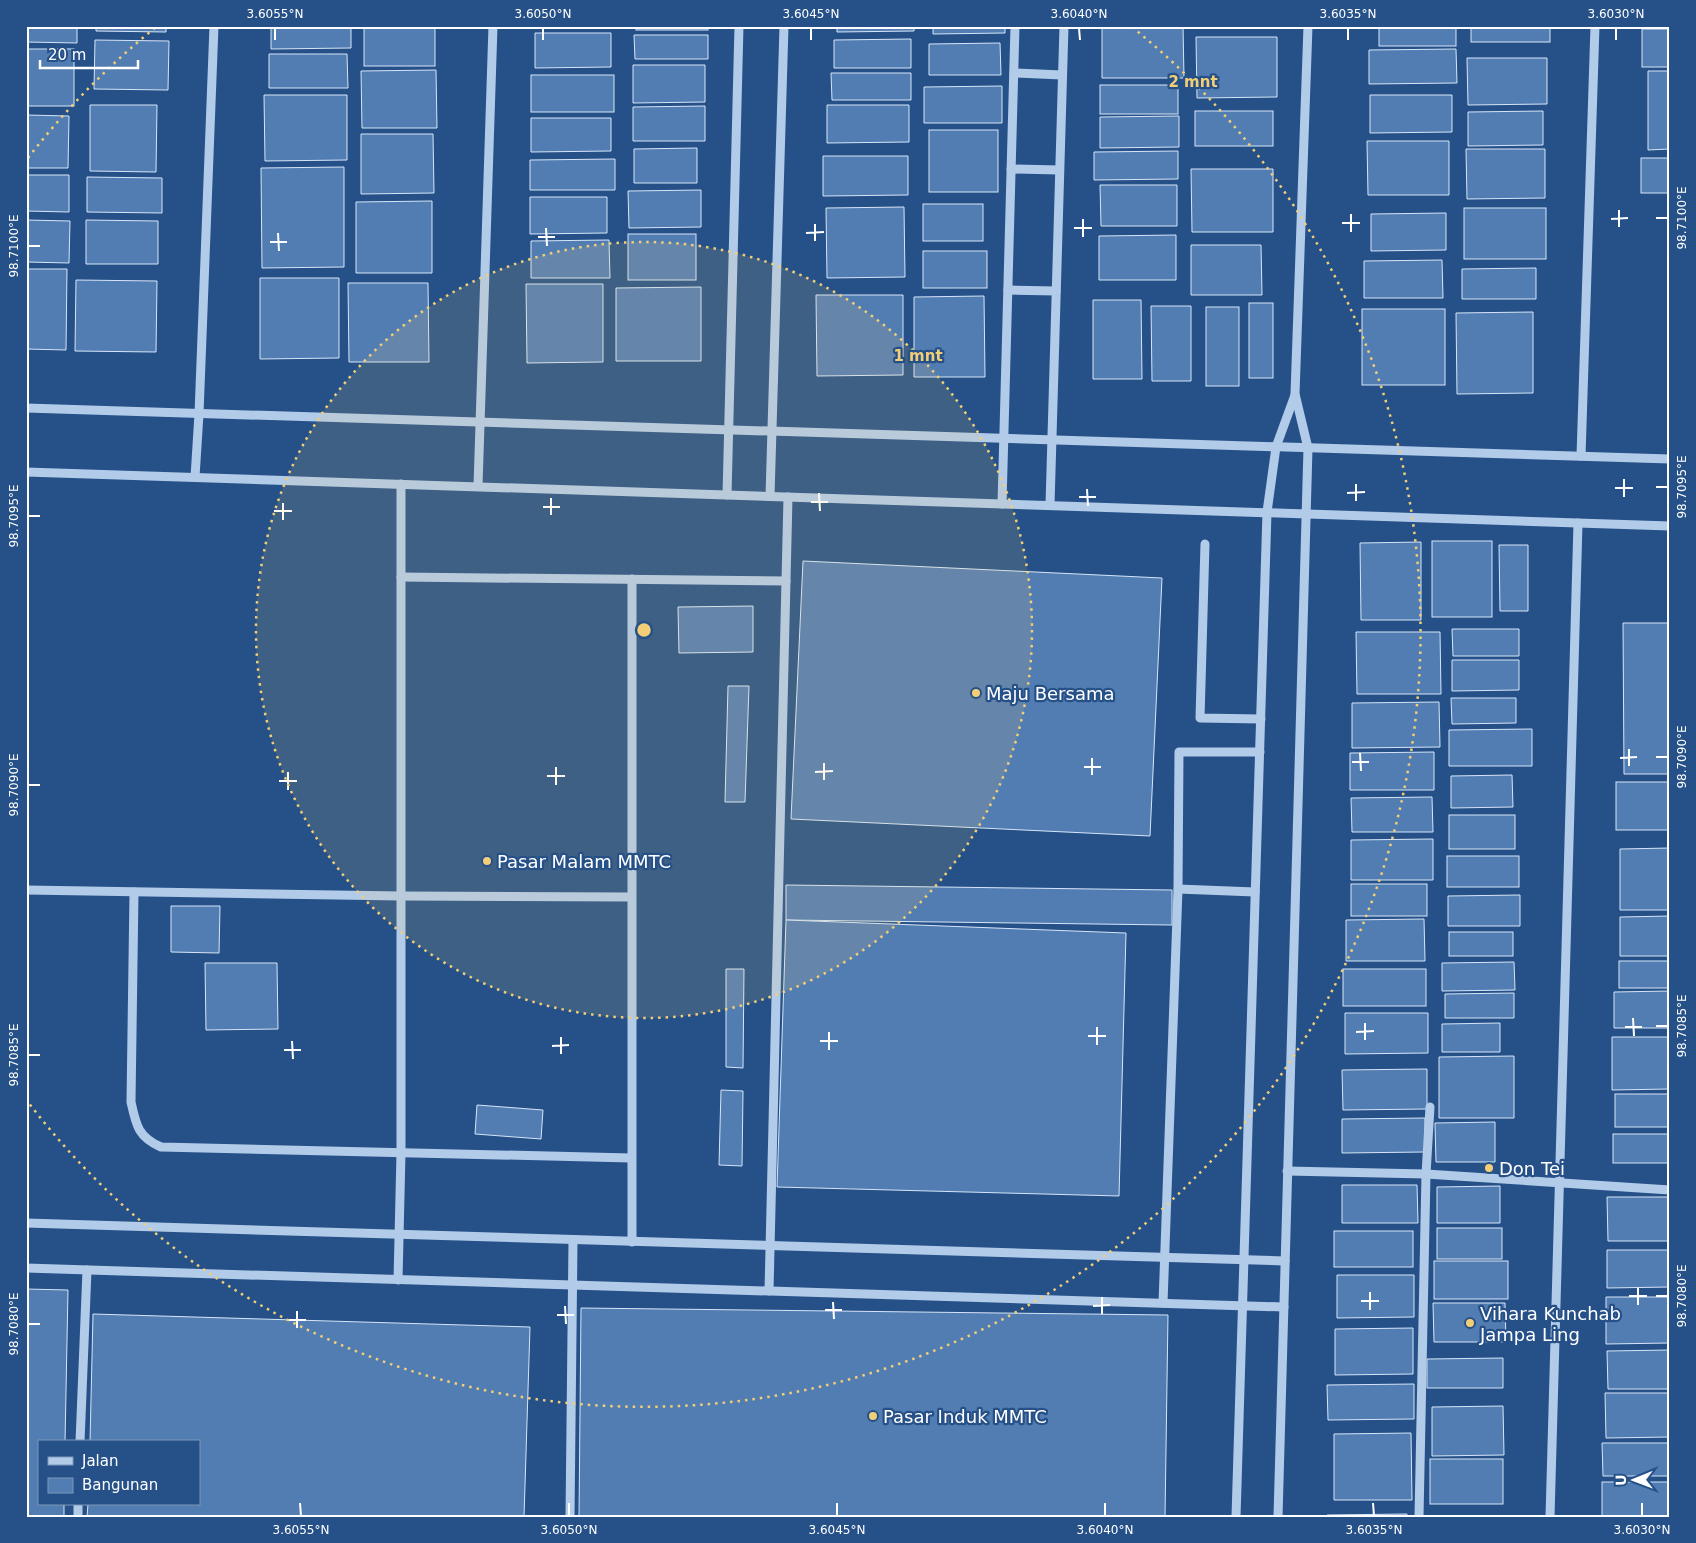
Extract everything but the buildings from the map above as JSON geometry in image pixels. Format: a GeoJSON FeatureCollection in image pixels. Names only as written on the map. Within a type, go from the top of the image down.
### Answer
{"type":"FeatureCollection","features":[{"type":"Feature","properties":{"kind":"street"},"geometry":{"type":"LineString","coordinates":[[194,477],[199,414],[214,26]]}},
{"type":"Feature","properties":{"kind":"street"},"geometry":{"type":"LineString","coordinates":[[478,486],[493,26]]}},
{"type":"Feature","properties":{"kind":"street"},"geometry":{"type":"LineString","coordinates":[[727,495],[739,26]]}},
{"type":"Feature","properties":{"kind":"street"},"geometry":{"type":"LineString","coordinates":[[770,496],[784,26]]}},
{"type":"Feature","properties":{"kind":"street"},"geometry":{"type":"LineString","coordinates":[[1002,504],[1015,26]]}},
{"type":"Feature","properties":{"kind":"street"},"geometry":{"type":"LineString","coordinates":[[1050,506],[1064,26]]}},
{"type":"Feature","properties":{"kind":"street"},"geometry":{"type":"LineString","coordinates":[[1278,1517],[1308,448],[1295,394],[1308,26]]}},
{"type":"Feature","properties":{"kind":"street"},"geometry":{"type":"LineString","coordinates":[[1580,456],[1595,26]]}},
{"type":"Feature","properties":{"kind":"street"},"geometry":{"type":"LineString","coordinates":[[1014,73],[1062,75]]}},
{"type":"Feature","properties":{"kind":"street"},"geometry":{"type":"LineString","coordinates":[[1011,169],[1059,170]]}},
{"type":"Feature","properties":{"kind":"street"},"geometry":{"type":"LineString","coordinates":[[1008,290],[1056,291]]}},
{"type":"Feature","properties":{"kind":"street"},"geometry":{"type":"LineString","coordinates":[[1236,1517],[1267,512],[1276,447],[1295,394]]}},
{"type":"Feature","properties":{"kind":"street"},"geometry":{"type":"LineString","coordinates":[[26,408],[1670,459]]}},
{"type":"Feature","properties":{"kind":"street"},"geometry":{"type":"LineString","coordinates":[[26,472],[1670,526]]}},
{"type":"Feature","properties":{"kind":"street"},"geometry":{"type":"LineString","coordinates":[[398,1280],[401,1153],[401,484]]}},
{"type":"Feature","properties":{"kind":"street"},"geometry":{"type":"LineString","coordinates":[[769,1291],[788,497]]}},
{"type":"Feature","properties":{"kind":"street"},"geometry":{"type":"LineString","coordinates":[[1550,1517],[1578,523]]}},
{"type":"Feature","properties":{"kind":"street"},"geometry":{"type":"LineString","coordinates":[[1205,544],[1200,718],[1261,719]]}},
{"type":"Feature","properties":{"kind":"street"},"geometry":{"type":"LineString","coordinates":[[401,577],[786,581]]}},
{"type":"Feature","properties":{"kind":"street"},"geometry":{"type":"LineString","coordinates":[[632,579],[632,1242]]}},
{"type":"Feature","properties":{"kind":"street"},"geometry":{"type":"LineString","coordinates":[[1163,1304],[1178,889],[1179,752],[1260,752]]}},
{"type":"Feature","properties":{"kind":"street"},"geometry":{"type":"LineString","coordinates":[[1178,889],[1256,892]]}},
{"type":"Feature","properties":{"kind":"street"},"geometry":{"type":"LineString","coordinates":[[26,890],[401,896],[631,897]]}},
{"type":"Feature","properties":{"kind":"street"},"geometry":{"type":"LineString","coordinates":[[134,892],[131,1102],[137,1127],[149,1142],[161,1147],[631,1158]]}},
{"type":"Feature","properties":{"kind":"street"},"geometry":{"type":"LineString","coordinates":[[1419,1517],[1426,1174],[1430,1108]]}},
{"type":"Feature","properties":{"kind":"street"},"geometry":{"type":"LineString","coordinates":[[1287,1171],[1426,1174],[1670,1190]]}},
{"type":"Feature","properties":{"kind":"street"},"geometry":{"type":"LineString","coordinates":[[26,1223],[1285,1261]]}},
{"type":"Feature","properties":{"kind":"street"},"geometry":{"type":"LineString","coordinates":[[570,1517],[573,1240]]}},
{"type":"Feature","properties":{"kind":"street"},"geometry":{"type":"LineString","coordinates":[[26,1268],[1284,1307]]}},
{"type":"Feature","properties":{"kind":"street"},"geometry":{"type":"LineString","coordinates":[[80,1440],[87,1270]]}},
{"type":"Feature","properties":{"kind":"place","name":"Maju Bersama"},"geometry":{"type":"Point","coordinates":[976,693]}},
{"type":"Feature","properties":{"kind":"place","name":"Pasar Malam MMTC"},"geometry":{"type":"Point","coordinates":[487,861]}},
{"type":"Feature","properties":{"kind":"place","name":"Don Tei"},"geometry":{"type":"Point","coordinates":[1489,1168]}},
{"type":"Feature","properties":{"kind":"place","name":"Vihara Kunchab Jampa Ling"},"geometry":{"type":"Point","coordinates":[1470,1323]}},
{"type":"Feature","properties":{"kind":"place","name":"Pasar Induk MMTC"},"geometry":{"type":"Point","coordinates":[873,1416]}}]}
